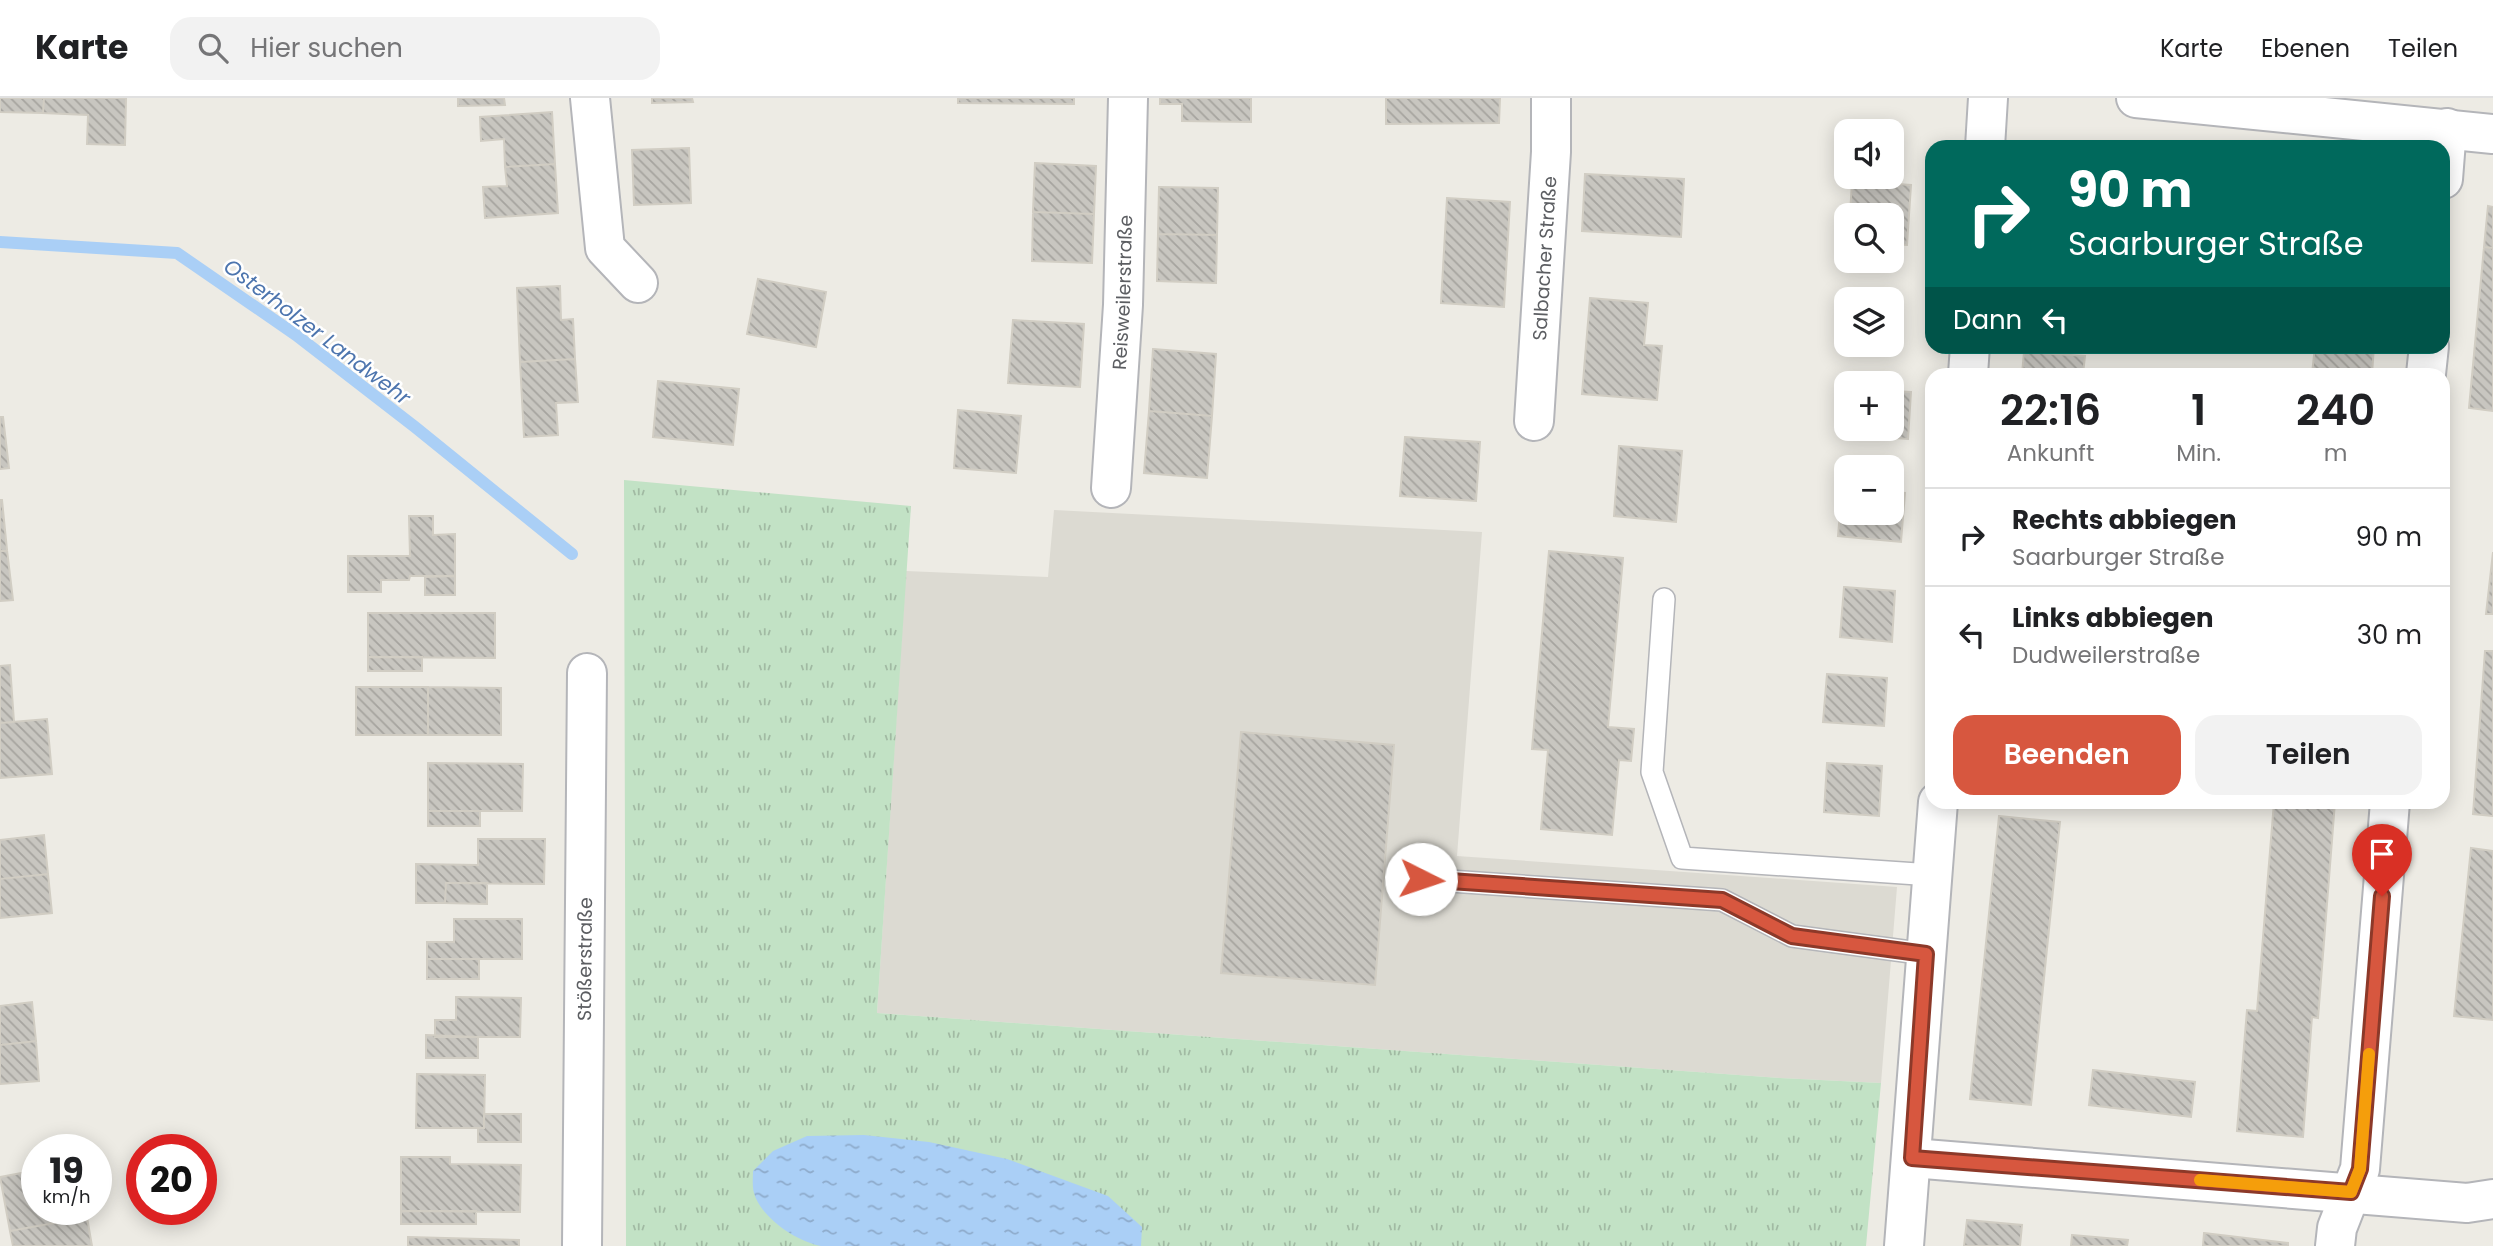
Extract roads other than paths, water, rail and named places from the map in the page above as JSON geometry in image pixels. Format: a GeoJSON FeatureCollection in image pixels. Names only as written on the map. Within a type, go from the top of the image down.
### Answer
{"type":"FeatureCollection","features":[{"type":"Feature","properties":{"kind":"street"},"geometry":{"type":"LineString","coordinates":[[590,98],[605,248],[638,283]]}},
{"type":"Feature","properties":{"kind":"street","name":"Reisweilerstraße"},"geometry":{"type":"LineString","coordinates":[[1111,488],[1123,305],[1128,98]]}},
{"type":"Feature","properties":{"kind":"street","name":"Salbacher Straße"},"geometry":{"type":"LineString","coordinates":[[1534,421],[1551,152],[1551,98]]}},
{"type":"Feature","properties":{"kind":"street"},"geometry":{"type":"LineString","coordinates":[[1985,140],[1988,98]]}},
{"type":"Feature","properties":{"kind":"street"},"geometry":{"type":"LineString","coordinates":[[2136,98],[2493,134]]}},
{"type":"Feature","properties":{"kind":"street"},"geometry":{"type":"LineString","coordinates":[[2446,140],[2447,128]]}},
{"type":"Feature","properties":{"kind":"street","name":"Stößerstraße"},"geometry":{"type":"LineString","coordinates":[[582,1246],[587,673]]}},
{"type":"Feature","properties":{"kind":"street"},"geometry":{"type":"LineString","coordinates":[[1904,1246],[1937,809]]}},
{"type":"Feature","properties":{"kind":"street"},"geometry":{"type":"LineString","coordinates":[[2335,1246],[2337,1228],[2360,1169],[2389,809]]}},
{"type":"Feature","properties":{"kind":"street"},"geometry":{"type":"LineString","coordinates":[[1912,1158],[2467,1203],[2493,1199]]}},
{"type":"Feature","properties":{"kind":"lane"},"geometry":{"type":"LineString","coordinates":[[1664,599],[1652,772],[1682,858],[1932,875]]}},
{"type":"Feature","properties":{"kind":"lane"},"geometry":{"type":"LineString","coordinates":[[1421,879],[1722,900],[1792,936],[1926,954]]}},
{"type":"Feature","properties":{"kind":"water"},"geometry":{"type":"Polygon","coordinates":[[[864,1135],[929,1142],[1007,1159],[1108,1196],[1142,1227],[1141,1246],[821,1246],[791,1234],[764,1211],[754,1193],[753,1171],[773,1151],[807,1136],[864,1135]]]}},
{"type":"Feature","properties":{"kind":"waterway","name":"Osterholzer Landwehr"},"geometry":{"type":"LineString","coordinates":[[0,242],[177,253],[296,335],[572,554]]}}]}
